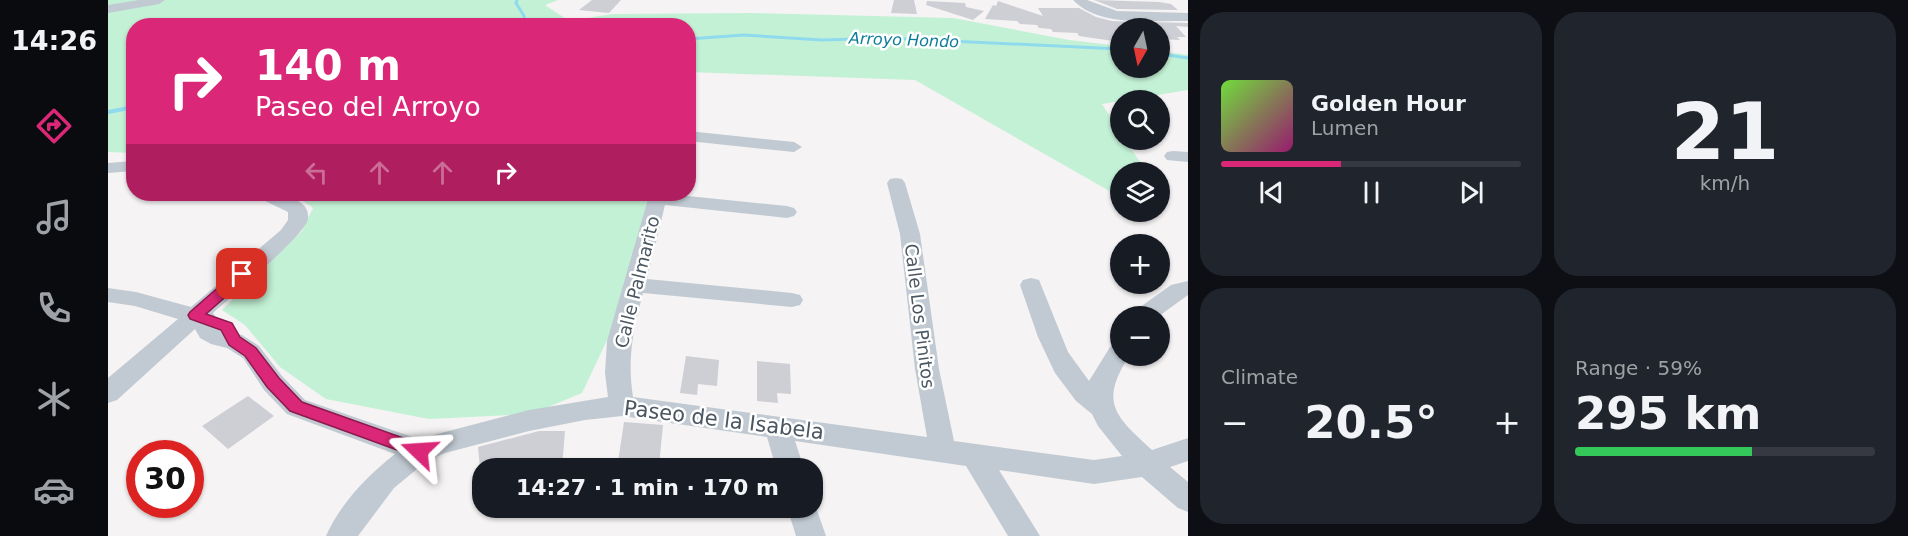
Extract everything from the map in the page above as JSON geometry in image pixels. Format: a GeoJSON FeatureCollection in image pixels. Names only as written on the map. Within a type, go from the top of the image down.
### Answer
{"type":"FeatureCollection","features":[{"type":"Feature","properties":{"kind":"street"},"geometry":{"type":"LineString","coordinates":[[1078,0],[1102,12],[1133,16],[1188,17]]}},
{"type":"Feature","properties":{"kind":"street"},"geometry":{"type":"LineString","coordinates":[[108,10],[154,2]]}},
{"type":"Feature","properties":{"kind":"street"},"geometry":{"type":"LineString","coordinates":[[108,10],[124,15],[154,2]]}},
{"type":"Feature","properties":{"kind":"street"},"geometry":{"type":"LineString","coordinates":[[696,137],[794,147]]}},
{"type":"Feature","properties":{"kind":"street"},"geometry":{"type":"LineString","coordinates":[[108,168],[126,167]]}},
{"type":"Feature","properties":{"kind":"street","name":"Calle Los Pinitos"},"geometry":{"type":"LineString","coordinates":[[896,183],[902,196],[910,238],[932,408],[943,450]]}},
{"type":"Feature","properties":{"kind":"street"},"geometry":{"type":"LineString","coordinates":[[108,393],[198,317],[288,234],[298,221],[298,209],[281,201]]}},
{"type":"Feature","properties":{"kind":"street","name":"Calle Palmarito"},"geometry":{"type":"LineString","coordinates":[[622,406],[617,373],[619,341],[657,201]]}},
{"type":"Feature","properties":{"kind":"street"},"geometry":{"type":"LineString","coordinates":[[696,201],[787,212]]}},
{"type":"Feature","properties":{"kind":"street"},"geometry":{"type":"LineString","coordinates":[[634,285],[792,300]]}},
{"type":"Feature","properties":{"kind":"street"},"geometry":{"type":"LineString","coordinates":[[1031,285],[1058,359],[1077,387],[1101,407]]}},
{"type":"Feature","properties":{"kind":"street"},"geometry":{"type":"LineString","coordinates":[[1157,306],[1179,290],[1188,288]]}},
{"type":"Feature","properties":{"kind":"street"},"geometry":{"type":"LineString","coordinates":[[108,294],[136,299],[198,317],[208,332],[219,338],[234,341],[250,352],[273,383],[296,407],[419,451]]}},
{"type":"Feature","properties":{"kind":"street"},"geometry":{"type":"LineString","coordinates":[[1110,365],[1098,392],[1101,407],[1111,424],[1147,464],[1188,499]]}},
{"type":"Feature","properties":{"kind":"street","name":"Paseo de la Isabela"},"geometry":{"type":"LineString","coordinates":[[341,536],[362,502],[391,473],[419,451],[589,408],[622,406],[1094,472],[1147,464],[1188,449]]}},
{"type":"Feature","properties":{"kind":"street"},"geometry":{"type":"LineString","coordinates":[[777,426],[787,458]]}},
{"type":"Feature","properties":{"kind":"street"},"geometry":{"type":"LineString","coordinates":[[975,456],[1025,536]]}},
{"type":"Feature","properties":{"kind":"street"},"geometry":{"type":"LineString","coordinates":[[806,518],[812,536]]}},
{"type":"Feature","properties":{"kind":"green space"},"geometry":{"type":"Polygon","coordinates":[[[108,0],[558,0],[545,5],[564,18],[126,18],[126,153],[108,152],[108,0]]]}},
{"type":"Feature","properties":{"kind":"green space"},"geometry":{"type":"Polygon","coordinates":[[[752,13],[953,18],[1069,40],[1110,45],[1110,78],[1170,78],[1170,52],[1188,55],[1188,90],[1170,93],[1170,90],[1110,90],[1110,103],[1102,104],[1110,116],[1110,150],[1132,150],[1140,162],[1110,162],[1110,191],[915,80],[696,72],[696,18],[587,18],[612,14],[752,13]]]}},
{"type":"Feature","properties":{"kind":"green space"},"geometry":{"type":"Polygon","coordinates":[[[304,201],[648,201],[610,334],[582,393],[531,414],[429,419],[326,399],[280,367],[245,325],[222,310],[302,231],[313,208],[304,201]]]}},
{"type":"Feature","properties":{"kind":"building"},"geometry":{"type":"Polygon","coordinates":[[[592,0],[621,0],[609,13],[579,10],[592,0]]]}},
{"type":"Feature","properties":{"kind":"building"},"geometry":{"type":"Polygon","coordinates":[[[894,0],[914,0],[917,14],[891,13],[894,0]]]}},
{"type":"Feature","properties":{"kind":"building"},"geometry":{"type":"Polygon","coordinates":[[[1094,0],[1159,2],[1171,4],[1178,10],[1117,9],[1094,0]]]}},
{"type":"Feature","properties":{"kind":"building"},"geometry":{"type":"Polygon","coordinates":[[[927,1],[965,3],[966,7],[984,11],[973,20],[926,5],[927,1]]]}},
{"type":"Feature","properties":{"kind":"building"},"geometry":{"type":"Polygon","coordinates":[[[998,1],[1043,16],[1038,8],[1079,8],[1096,17],[1110,20],[1110,41],[1079,36],[1077,33],[1053,32],[1051,29],[1020,24],[1017,21],[985,19],[993,5],[996,6],[998,1]]]}},
{"type":"Feature","properties":{"kind":"building"},"geometry":{"type":"Polygon","coordinates":[[[1170,23],[1188,23],[1188,27],[1176,26],[1186,37],[1177,37],[1180,40],[1170,40],[1170,23]]]}},
{"type":"Feature","properties":{"kind":"building"},"geometry":{"type":"Polygon","coordinates":[[[686,356],[719,360],[717,386],[698,384],[697,395],[680,393],[686,356]]]}},
{"type":"Feature","properties":{"kind":"building"},"geometry":{"type":"Polygon","coordinates":[[[757,361],[790,364],[791,394],[777,393],[778,403],[757,401],[757,361]]]}},
{"type":"Feature","properties":{"kind":"building"},"geometry":{"type":"Polygon","coordinates":[[[248,396],[274,416],[228,449],[202,426],[248,396]]]}},
{"type":"Feature","properties":{"kind":"building"},"geometry":{"type":"Polygon","coordinates":[[[624,422],[663,425],[660,458],[619,458],[624,422]]]}},
{"type":"Feature","properties":{"kind":"building"},"geometry":{"type":"Polygon","coordinates":[[[539,431],[565,431],[563,458],[479,458],[478,447],[539,431]]]}},
{"type":"Feature","properties":{"kind":"waterway","name":"Arroyo Hondo"},"geometry":{"type":"LineString","coordinates":[[517,0],[516,3],[524,18]]}},
{"type":"Feature","properties":{"kind":"waterway","name":"Arroyo Hondo"},"geometry":{"type":"LineString","coordinates":[[696,38],[744,35],[822,40],[887,38],[1110,49]]}},
{"type":"Feature","properties":{"kind":"waterway","name":"Arroyo Hondo"},"geometry":{"type":"LineString","coordinates":[[1170,55],[1188,58]]}},
{"type":"Feature","properties":{"kind":"waterway","name":"Arroyo Hondo"},"geometry":{"type":"LineString","coordinates":[[108,112],[126,109]]}},
{"type":"Feature","properties":{"kind":"route"},"geometry":{"type":"LineString","coordinates":[[242,274],[195,315],[227,327],[234,341],[250,352],[285,398],[296,407],[419,451]]}}]}
